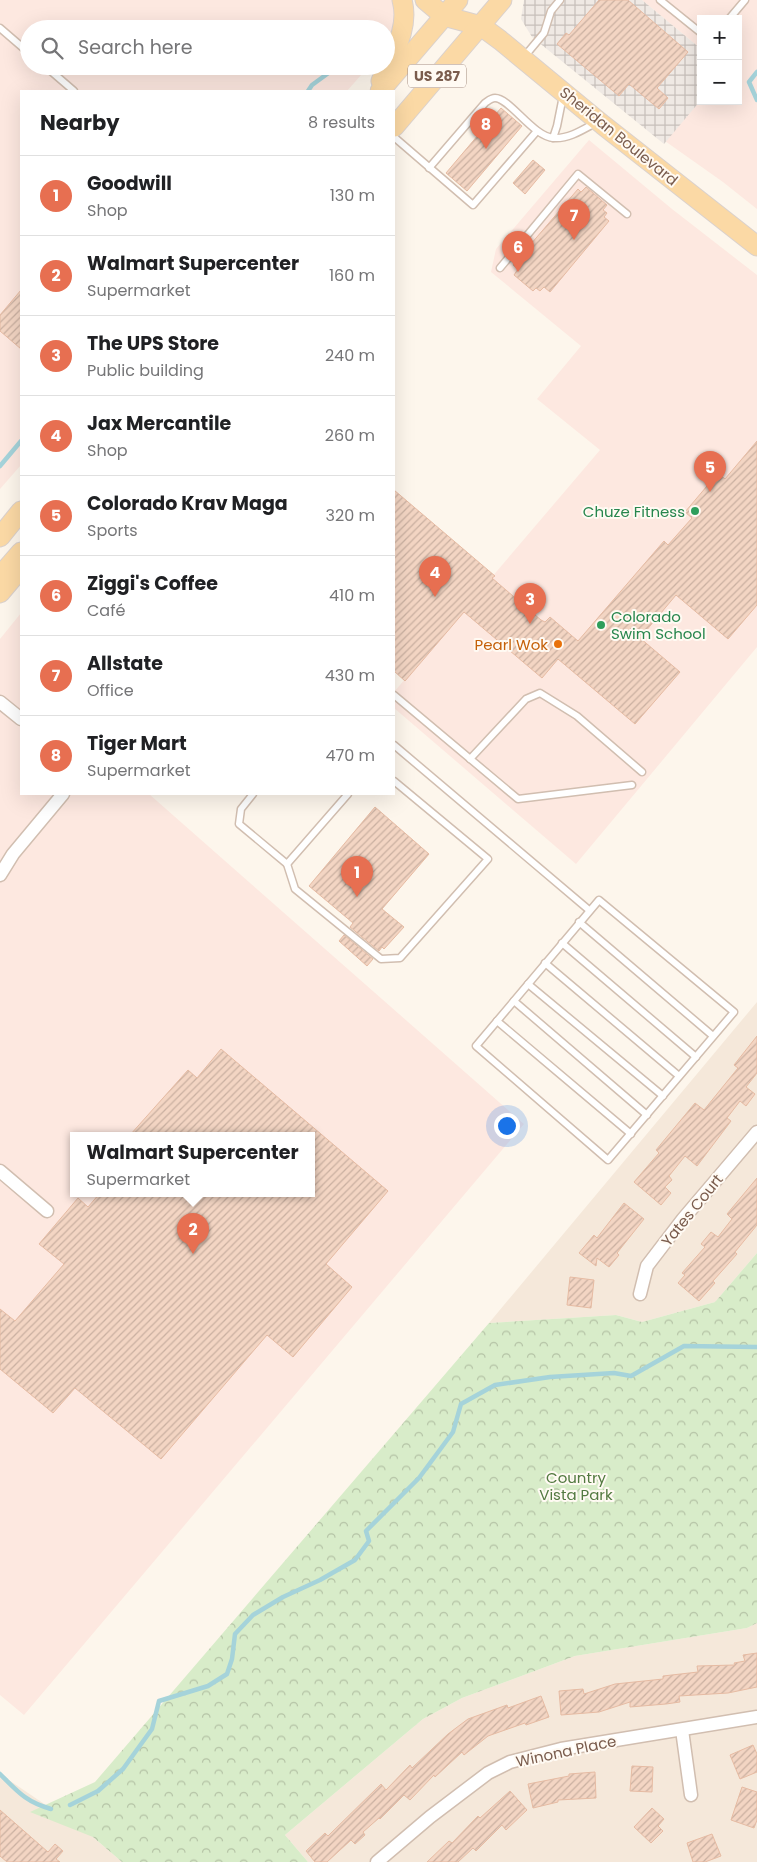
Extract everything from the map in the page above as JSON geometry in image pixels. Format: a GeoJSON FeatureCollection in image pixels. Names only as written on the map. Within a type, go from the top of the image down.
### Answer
{"type":"FeatureCollection","features":[{"type":"Feature","properties":{"kind":"main road"},"geometry":{"type":"LineString","coordinates":[[395,49],[404,23],[405,12],[402,0]]}},
{"type":"Feature","properties":{"kind":"main road","name":"Sheridan Boulevard"},"geometry":{"type":"LineString","coordinates":[[425,0],[444,16],[481,26],[757,246]]}},
{"type":"Feature","properties":{"kind":"main road","name":"US 287"},"geometry":{"type":"LineString","coordinates":[[395,73],[458,0]]}},
{"type":"Feature","properties":{"kind":"main road","name":"Sheridan Boulevard"},"geometry":{"type":"LineString","coordinates":[[468,0],[481,26]]}},
{"type":"Feature","properties":{"kind":"main road","name":"US 287"},"geometry":{"type":"LineString","coordinates":[[395,126],[502,0]]}},
{"type":"Feature","properties":{"kind":"main road"},"geometry":{"type":"LineString","coordinates":[[376,90],[383,75]]}},
{"type":"Feature","properties":{"kind":"main road","name":"US 287"},"geometry":{"type":"LineString","coordinates":[[381,90],[394,75]]}},
{"type":"Feature","properties":{"kind":"main road"},"geometry":{"type":"LineString","coordinates":[[0,537],[20,512]]}},
{"type":"Feature","properties":{"kind":"main road"},"geometry":{"type":"LineString","coordinates":[[0,577],[20,553]]}},
{"type":"Feature","properties":{"kind":"main road"},"geometry":{"type":"LineString","coordinates":[[0,593],[20,569]]}},
{"type":"Feature","properties":{"kind":"street"},"geometry":{"type":"LineString","coordinates":[[0,702],[20,718]]}},
{"type":"Feature","properties":{"kind":"street"},"geometry":{"type":"LineString","coordinates":[[0,875],[13,854],[63,795]]}},
{"type":"Feature","properties":{"kind":"street","name":"Yates Court"},"geometry":{"type":"LineString","coordinates":[[640,1294],[647,1266],[683,1219],[757,1132]]}},
{"type":"Feature","properties":{"kind":"street"},"geometry":{"type":"LineString","coordinates":[[0,1171],[47,1211]]}},
{"type":"Feature","properties":{"kind":"street","name":"Winona Place"},"geometry":{"type":"LineString","coordinates":[[377,1862],[430,1817],[488,1773],[510,1762],[561,1749],[757,1717]]}},
{"type":"Feature","properties":{"kind":"street"},"geometry":{"type":"LineString","coordinates":[[682,1730],[691,1796]]}},
{"type":"Feature","properties":{"kind":"lane"},"geometry":{"type":"LineString","coordinates":[[523,58],[544,33],[551,11],[560,0]]}},
{"type":"Feature","properties":{"kind":"lane"},"geometry":{"type":"LineString","coordinates":[[660,0],[697,30]]}},
{"type":"Feature","properties":{"kind":"lane"},"geometry":{"type":"LineString","coordinates":[[732,15],[745,0]]}},
{"type":"Feature","properties":{"kind":"lane"},"geometry":{"type":"LineString","coordinates":[[0,28],[20,45]]}},
{"type":"Feature","properties":{"kind":"lane"},"geometry":{"type":"LineString","coordinates":[[55,75],[73,90]]}},
{"type":"Feature","properties":{"kind":"lane"},"geometry":{"type":"LineString","coordinates":[[553,138],[563,92]]}},
{"type":"Feature","properties":{"kind":"lane"},"geometry":{"type":"LineString","coordinates":[[429,168],[485,103],[493,98],[501,99],[537,131],[553,138],[569,136],[599,121]]}},
{"type":"Feature","properties":{"kind":"lane"},"geometry":{"type":"LineString","coordinates":[[395,138],[473,204],[537,131]]}},
{"type":"Feature","properties":{"kind":"lane"},"geometry":{"type":"LineString","coordinates":[[500,268],[578,174],[627,214]]}},
{"type":"Feature","properties":{"kind":"lane"},"geometry":{"type":"LineString","coordinates":[[470,759],[526,699],[540,693],[576,716],[642,772]]}},
{"type":"Feature","properties":{"kind":"lane"},"geometry":{"type":"LineString","coordinates":[[395,696],[518,800],[632,785]]}},
{"type":"Feature","properties":{"kind":"lane"},"geometry":{"type":"LineString","coordinates":[[395,746],[589,910]]}},
{"type":"Feature","properties":{"kind":"lane"},"geometry":{"type":"LineString","coordinates":[[251,795],[242,808],[238,824],[287,864],[296,890],[381,959],[400,958],[488,859],[395,782]]}},
{"type":"Feature","properties":{"kind":"lane"},"geometry":{"type":"LineString","coordinates":[[287,864],[347,795]]}},
{"type":"Feature","properties":{"kind":"lane"},"geometry":{"type":"LineString","coordinates":[[599,900],[734,1012],[608,1160],[476,1046],[579,922],[599,900]]}},
{"type":"Feature","properties":{"kind":"lane"},"geometry":{"type":"LineString","coordinates":[[579,922],[713,1036]]}},
{"type":"Feature","properties":{"kind":"lane"},"geometry":{"type":"LineString","coordinates":[[562,943],[696,1056]]}},
{"type":"Feature","properties":{"kind":"lane"},"geometry":{"type":"LineString","coordinates":[[545,963],[679,1076]]}},
{"type":"Feature","properties":{"kind":"lane"},"geometry":{"type":"LineString","coordinates":[[528,984],[663,1096]]}},
{"type":"Feature","properties":{"kind":"lane"},"geometry":{"type":"LineString","coordinates":[[514,1001],[647,1115]]}},
{"type":"Feature","properties":{"kind":"lane"},"geometry":{"type":"LineString","coordinates":[[497,1021],[631,1134]]}},
{"type":"Feature","properties":{"kind":"shaded area"},"geometry":{"type":"Polygon","coordinates":[[[0,0],[394,0],[399,14],[395,27],[395,20],[20,20],[20,75],[361,75],[348,90],[20,90],[20,466],[0,489],[0,0]]]}},
{"type":"Feature","properties":{"kind":"shaded area"},"geometry":{"type":"Polygon","coordinates":[[[524,0],[642,0],[697,46],[697,105],[664,144],[532,37],[521,19],[524,0]]]}},
{"type":"Feature","properties":{"kind":"shaded area"},"geometry":{"type":"Polygon","coordinates":[[[642,0],[757,0],[757,209],[723,182],[665,141],[697,105],[742,105],[742,15],[697,15],[697,46],[642,0]]]}},
{"type":"Feature","properties":{"kind":"shaded area"},"geometry":{"type":"Polygon","coordinates":[[[589,140],[672,209],[757,275],[757,647],[576,864],[395,709],[395,691],[600,450],[537,399],[581,346],[491,272],[496,249],[589,140]]]}},
{"type":"Feature","properties":{"kind":"shaded area"},"geometry":{"type":"Polygon","coordinates":[[[20,614],[20,795],[150,795],[524,1124],[24,1715],[0,1695],[0,639],[20,614]]]}},
{"type":"Feature","properties":{"kind":"shaded area"},"geometry":{"type":"Polygon","coordinates":[[[757,1002],[757,1253],[715,1302],[642,1322],[616,1315],[489,1323],[757,1002]]]}},
{"type":"Feature","properties":{"kind":"shaded area"},"geometry":{"type":"Polygon","coordinates":[[[757,1623],[757,1862],[308,1862],[285,1835],[423,1719],[462,1698],[575,1656],[747,1628],[757,1623]]]}},
{"type":"Feature","properties":{"kind":"shaded area"},"geometry":{"type":"Polygon","coordinates":[[[0,1774],[93,1837],[122,1862],[0,1862],[0,1774]]]}},
{"type":"Feature","properties":{"kind":"green space","name":"Country Vista Park"},"geometry":{"type":"Polygon","coordinates":[[[757,1253],[757,1623],[747,1628],[575,1656],[462,1698],[423,1719],[285,1835],[308,1862],[122,1862],[93,1837],[30,1812],[95,1782],[489,1323],[616,1315],[642,1322],[715,1302],[757,1253]]]}},
{"type":"Feature","properties":{"kind":"building"},"geometry":{"type":"Polygon","coordinates":[[[599,0],[628,0],[688,52],[657,88],[668,98],[659,109],[629,84],[619,96],[557,44],[566,33],[569,35],[599,0]]]}},
{"type":"Feature","properties":{"kind":"building"},"geometry":{"type":"Polygon","coordinates":[[[501,108],[522,126],[467,191],[446,173],[501,108]]]}},
{"type":"Feature","properties":{"kind":"building"},"geometry":{"type":"Polygon","coordinates":[[[533,160],[545,170],[525,194],[513,183],[533,160]]]}},
{"type":"Feature","properties":{"kind":"building"},"geometry":{"type":"Polygon","coordinates":[[[586,187],[607,205],[603,210],[607,213],[604,217],[609,221],[550,292],[544,287],[540,291],[536,288],[533,291],[514,275],[518,269],[513,265],[578,189],[581,192],[586,187]]]}},
{"type":"Feature","properties":{"kind":"building"},"geometry":{"type":"Polygon","coordinates":[[[20,291],[20,348],[0,331],[0,315],[20,291]]]}},
{"type":"Feature","properties":{"kind":"building"},"geometry":{"type":"Polygon","coordinates":[[[757,441],[757,605],[728,639],[676,595],[640,638],[680,672],[635,724],[558,659],[542,678],[464,612],[405,681],[395,672],[395,491],[495,576],[492,578],[541,620],[545,622],[550,617],[578,641],[664,541],[668,545],[692,518],[685,512],[718,473],[725,479],[757,441]]]}},
{"type":"Feature","properties":{"kind":"building"},"geometry":{"type":"Polygon","coordinates":[[[375,807],[429,854],[382,909],[404,927],[384,949],[382,947],[379,951],[350,927],[353,923],[309,886],[375,807]]]}},
{"type":"Feature","properties":{"kind":"building"},"geometry":{"type":"Polygon","coordinates":[[[344,935],[373,959],[367,966],[339,941],[344,935]]]}},
{"type":"Feature","properties":{"kind":"building"},"geometry":{"type":"Polygon","coordinates":[[[757,1036],[757,1073],[746,1087],[755,1094],[746,1106],[740,1101],[727,1118],[731,1121],[697,1166],[685,1156],[669,1176],[672,1180],[665,1187],[671,1193],[661,1205],[634,1182],[659,1153],[656,1150],[695,1103],[704,1110],[738,1068],[734,1065],[757,1036]]]}},
{"type":"Feature","properties":{"kind":"building"},"geometry":{"type":"Polygon","coordinates":[[[221,1049],[388,1191],[326,1264],[352,1287],[293,1357],[267,1335],[161,1459],[75,1388],[53,1413],[0,1369],[0,1309],[15,1321],[64,1264],[39,1244],[78,1198],[88,1207],[97,1197],[315,1197],[315,1132],[133,1132],[188,1070],[197,1078],[221,1049]]]}},
{"type":"Feature","properties":{"kind":"building"},"geometry":{"type":"Polygon","coordinates":[[[757,1178],[757,1225],[735,1252],[737,1254],[713,1281],[715,1283],[699,1301],[678,1283],[685,1275],[682,1273],[705,1247],[701,1244],[711,1232],[718,1237],[732,1219],[727,1214],[757,1178]]]}},
{"type":"Feature","properties":{"kind":"building"},"geometry":{"type":"Polygon","coordinates":[[[624,1203],[644,1219],[617,1253],[619,1255],[609,1267],[597,1258],[596,1266],[579,1253],[594,1235],[597,1238],[624,1203]]]}},
{"type":"Feature","properties":{"kind":"building"},"geometry":{"type":"Polygon","coordinates":[[[570,1277],[594,1280],[591,1308],[567,1305],[570,1277]]]}},
{"type":"Feature","properties":{"kind":"building"},"geometry":{"type":"Polygon","coordinates":[[[757,1653],[757,1687],[728,1693],[679,1696],[680,1702],[666,1704],[630,1707],[630,1702],[599,1712],[561,1715],[559,1691],[583,1689],[584,1694],[615,1684],[663,1679],[663,1676],[698,1672],[697,1666],[735,1665],[734,1663],[745,1661],[743,1655],[757,1653]]]}},
{"type":"Feature","properties":{"kind":"building"},"geometry":{"type":"Polygon","coordinates":[[[541,1696],[549,1717],[488,1736],[464,1755],[462,1752],[435,1777],[434,1775],[410,1800],[404,1795],[380,1819],[363,1832],[365,1835],[355,1844],[351,1840],[327,1862],[315,1862],[306,1851],[325,1833],[328,1836],[381,1784],[386,1790],[410,1765],[412,1768],[448,1734],[468,1719],[507,1705],[508,1708],[541,1696]]]}},
{"type":"Feature","properties":{"kind":"building"},"geometry":{"type":"Polygon","coordinates":[[[753,1745],[757,1754],[757,1772],[740,1779],[730,1755],[753,1745]]]}},
{"type":"Feature","properties":{"kind":"building"},"geometry":{"type":"Polygon","coordinates":[[[632,1766],[653,1767],[652,1792],[630,1791],[632,1766]]]}},
{"type":"Feature","properties":{"kind":"building"},"geometry":{"type":"Polygon","coordinates":[[[595,1772],[596,1798],[558,1800],[558,1802],[533,1808],[528,1784],[569,1776],[569,1774],[595,1772]]]}},
{"type":"Feature","properties":{"kind":"building"},"geometry":{"type":"Polygon","coordinates":[[[742,1787],[757,1792],[757,1820],[754,1828],[731,1820],[742,1787]]]}},
{"type":"Feature","properties":{"kind":"building"},"geometry":{"type":"Polygon","coordinates":[[[510,1791],[527,1810],[506,1830],[502,1825],[476,1851],[473,1848],[458,1862],[427,1862],[449,1841],[452,1843],[478,1816],[480,1818],[510,1791]]]}},
{"type":"Feature","properties":{"kind":"building"},"geometry":{"type":"Polygon","coordinates":[[[652,1808],[664,1819],[658,1826],[663,1831],[651,1843],[634,1827],[652,1808]]]}},
{"type":"Feature","properties":{"kind":"building"},"geometry":{"type":"Polygon","coordinates":[[[0,1810],[48,1852],[55,1844],[63,1851],[56,1859],[60,1862],[7,1862],[0,1856],[0,1810]]]}},
{"type":"Feature","properties":{"kind":"building"},"geometry":{"type":"Polygon","coordinates":[[[712,1834],[721,1856],[705,1862],[693,1862],[687,1843],[712,1834]]]}},
{"type":"Feature","properties":{"kind":"waterway"},"geometry":{"type":"LineString","coordinates":[[757,72],[749,82],[757,100]]}},
{"type":"Feature","properties":{"kind":"waterway"},"geometry":{"type":"LineString","coordinates":[[309,90],[312,85],[326,75]]}},
{"type":"Feature","properties":{"kind":"waterway"},"geometry":{"type":"LineString","coordinates":[[0,466],[20,442]]}},
{"type":"Feature","properties":{"kind":"waterway"},"geometry":{"type":"LineString","coordinates":[[70,1805],[98,1791],[123,1769],[152,1729],[159,1701],[208,1686],[227,1674],[232,1659],[235,1634],[253,1615],[283,1597],[320,1580],[355,1560],[369,1541],[366,1531],[419,1478],[453,1432],[461,1404],[495,1385],[550,1377],[614,1373],[631,1376],[684,1346],[757,1347]]}},
{"type":"Feature","properties":{"kind":"waterway"},"geometry":{"type":"LineString","coordinates":[[0,1774],[29,1800],[51,1809]]}},
{"type":"Feature","properties":{"kind":"place","name":"Tiger Mart"},"geometry":{"type":"Point","coordinates":[486,149]}},
{"type":"Feature","properties":{"kind":"place","name":"Allstate"},"geometry":{"type":"Point","coordinates":[574,240]}},
{"type":"Feature","properties":{"kind":"place","name":"Ziggi's Coffee"},"geometry":{"type":"Point","coordinates":[518,272]}},
{"type":"Feature","properties":{"kind":"place","name":"Colorado Krav Maga"},"geometry":{"type":"Point","coordinates":[710,492]}},
{"type":"Feature","properties":{"kind":"place","name":"Chuze Fitness"},"geometry":{"type":"Point","coordinates":[695,511]}},
{"type":"Feature","properties":{"kind":"place","name":"Jax Mercantile"},"geometry":{"type":"Point","coordinates":[435,597]}},
{"type":"Feature","properties":{"kind":"place","name":"The UPS Store"},"geometry":{"type":"Point","coordinates":[530,624]}},
{"type":"Feature","properties":{"kind":"place","name":"Colorado Swim School"},"geometry":{"type":"Point","coordinates":[601,625]}},
{"type":"Feature","properties":{"kind":"place","name":"Pearl Wok"},"geometry":{"type":"Point","coordinates":[558,644]}},
{"type":"Feature","properties":{"kind":"place","name":"Goodwill"},"geometry":{"type":"Point","coordinates":[357,897]}},
{"type":"Feature","properties":{"kind":"place","name":"Walmart Supercenter"},"geometry":{"type":"Point","coordinates":[193,1254]}}]}
